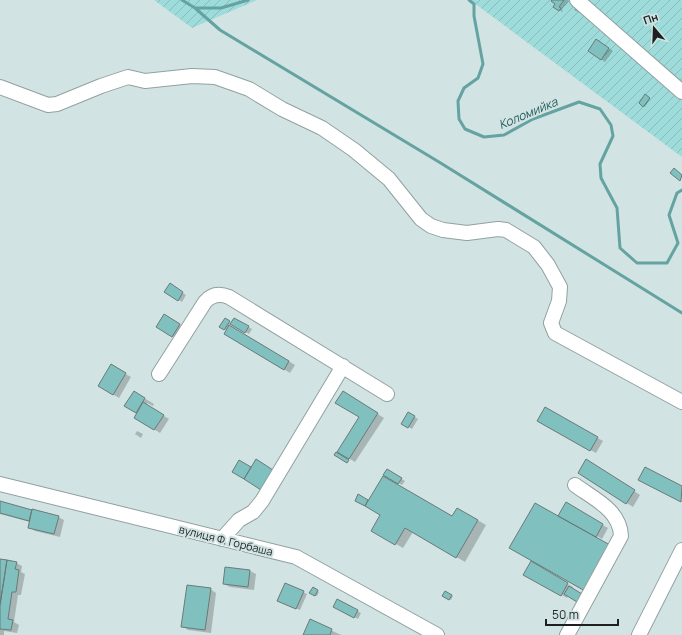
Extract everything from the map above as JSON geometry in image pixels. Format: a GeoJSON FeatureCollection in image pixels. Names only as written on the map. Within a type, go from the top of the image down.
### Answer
{"type":"FeatureCollection","features":[{"type":"Feature","properties":{"kind":"street"},"geometry":{"type":"LineString","coordinates":[[578,0],[682,92]]}},
{"type":"Feature","properties":{"kind":"street"},"geometry":{"type":"LineString","coordinates":[[0,87],[48,105],[57,104],[101,86],[128,78],[144,81],[192,76],[215,77],[249,89],[282,109],[322,128],[354,150],[389,179],[421,219],[431,226],[443,230],[467,233],[498,229],[506,230],[534,247],[548,265],[560,287],[559,301],[551,322],[555,333],[682,402]]}},
{"type":"Feature","properties":{"kind":"street"},"geometry":{"type":"LineString","coordinates":[[159,374],[205,302],[211,296],[220,294],[228,297],[387,394]]}},
{"type":"Feature","properties":{"kind":"street"},"geometry":{"type":"LineString","coordinates":[[222,539],[239,520],[253,512],[262,501],[343,366]]}},
{"type":"Feature","properties":{"kind":"street","name":"вулиця Ф. Горбаша"},"geometry":{"type":"LineString","coordinates":[[0,484],[302,559],[438,635]]}},
{"type":"Feature","properties":{"kind":"street"},"geometry":{"type":"LineString","coordinates":[[567,635],[620,536],[620,527],[612,511],[575,485]]}},
{"type":"Feature","properties":{"kind":"street"},"geometry":{"type":"LineString","coordinates":[[639,635],[682,550]]}},
{"type":"Feature","properties":{"kind":"shaded area"},"geometry":{"type":"Polygon","coordinates":[[[154,0],[257,0],[192,28],[154,0]]]}},
{"type":"Feature","properties":{"kind":"shaded area"},"geometry":{"type":"Polygon","coordinates":[[[470,0],[682,0],[682,157],[470,0]]]}},
{"type":"Feature","properties":{"kind":"building"},"geometry":{"type":"Polygon","coordinates":[[[564,0],[559,7],[561,8],[559,11],[553,7],[555,4],[551,1],[564,0]]]}},
{"type":"Feature","properties":{"kind":"building"},"geometry":{"type":"Polygon","coordinates":[[[596,39],[609,48],[601,60],[588,51],[596,39]]]}},
{"type":"Feature","properties":{"kind":"building"},"geometry":{"type":"Polygon","coordinates":[[[645,94],[650,98],[643,107],[639,103],[645,94]]]}},
{"type":"Feature","properties":{"kind":"building"},"geometry":{"type":"Polygon","coordinates":[[[674,168],[682,175],[680,181],[670,173],[674,168]]]}},
{"type":"Feature","properties":{"kind":"building"},"geometry":{"type":"Polygon","coordinates":[[[170,283],[183,292],[178,301],[164,292],[170,283]]]}},
{"type":"Feature","properties":{"kind":"building"},"geometry":{"type":"Polygon","coordinates":[[[164,314],[180,324],[172,337],[156,327],[164,314]]]}},
{"type":"Feature","properties":{"kind":"building"},"geometry":{"type":"Polygon","coordinates":[[[225,318],[230,321],[224,330],[219,327],[225,318]]]}},
{"type":"Feature","properties":{"kind":"building"},"geometry":{"type":"Polygon","coordinates":[[[234,318],[249,326],[245,333],[230,324],[234,318]]]}},
{"type":"Feature","properties":{"kind":"building"},"geometry":{"type":"Polygon","coordinates":[[[229,325],[289,361],[284,370],[224,334],[229,325]]]}},
{"type":"Feature","properties":{"kind":"building"},"geometry":{"type":"Polygon","coordinates":[[[111,364],[126,373],[113,395],[98,386],[111,364]]]}},
{"type":"Feature","properties":{"kind":"building"},"geometry":{"type":"Polygon","coordinates":[[[134,391],[145,398],[136,413],[124,406],[134,391]]]}},
{"type":"Feature","properties":{"kind":"building"},"geometry":{"type":"Polygon","coordinates":[[[343,391],[378,413],[349,459],[337,452],[359,417],[335,403],[343,391]]]}},
{"type":"Feature","properties":{"kind":"building"},"geometry":{"type":"Polygon","coordinates":[[[143,402],[164,415],[154,430],[134,418],[143,402]]]}},
{"type":"Feature","properties":{"kind":"building"},"geometry":{"type":"Polygon","coordinates":[[[545,407],[598,437],[590,451],[537,421],[545,407]]]}},
{"type":"Feature","properties":{"kind":"building"},"geometry":{"type":"Polygon","coordinates":[[[408,412],[415,416],[408,428],[401,424],[408,412]]]}},
{"type":"Feature","properties":{"kind":"building"},"geometry":{"type":"Polygon","coordinates":[[[336,452],[349,460],[347,463],[334,455],[336,452]]]}},
{"type":"Feature","properties":{"kind":"building"},"geometry":{"type":"Polygon","coordinates":[[[256,459],[273,470],[261,490],[244,479],[256,459]]]}},
{"type":"Feature","properties":{"kind":"building"},"geometry":{"type":"Polygon","coordinates":[[[586,459],[635,490],[626,504],[578,473],[586,459]]]}},
{"type":"Feature","properties":{"kind":"building"},"geometry":{"type":"Polygon","coordinates":[[[239,460],[251,467],[244,479],[232,472],[239,460]]]}},
{"type":"Feature","properties":{"kind":"building"},"geometry":{"type":"Polygon","coordinates":[[[645,467],[682,486],[681,502],[638,480],[645,467]]]}},
{"type":"Feature","properties":{"kind":"building"},"geometry":{"type":"Polygon","coordinates":[[[387,469],[402,478],[398,484],[383,475],[387,469]]]}},
{"type":"Feature","properties":{"kind":"building"},"geometry":{"type":"Polygon","coordinates":[[[383,476],[452,516],[457,508],[478,520],[456,558],[405,528],[395,545],[371,531],[380,515],[365,506],[383,476]]]}},
{"type":"Feature","properties":{"kind":"building"},"geometry":{"type":"Polygon","coordinates":[[[358,494],[368,500],[365,506],[355,501],[358,494]]]}},
{"type":"Feature","properties":{"kind":"building"},"geometry":{"type":"Polygon","coordinates":[[[0,501],[32,510],[29,521],[0,513],[0,501]]]}},
{"type":"Feature","properties":{"kind":"building"},"geometry":{"type":"Polygon","coordinates":[[[566,502],[603,524],[596,537],[558,516],[566,502]]]}},
{"type":"Feature","properties":{"kind":"building"},"geometry":{"type":"Polygon","coordinates":[[[535,503],[610,545],[585,591],[509,548],[535,503]]]}},
{"type":"Feature","properties":{"kind":"building"},"geometry":{"type":"Polygon","coordinates":[[[32,509],[59,516],[54,534],[28,528],[32,509]]]}},
{"type":"Feature","properties":{"kind":"building"},"geometry":{"type":"Polygon","coordinates":[[[0,559],[7,560],[0,604],[0,559]]]}},
{"type":"Feature","properties":{"kind":"building"},"geometry":{"type":"Polygon","coordinates":[[[7,560],[17,562],[15,569],[19,570],[16,592],[12,592],[8,619],[13,620],[11,630],[0,629],[0,606],[7,560]]]}},
{"type":"Feature","properties":{"kind":"building"},"geometry":{"type":"Polygon","coordinates":[[[531,561],[568,583],[561,596],[523,575],[531,561]]]}},
{"type":"Feature","properties":{"kind":"building"},"geometry":{"type":"Polygon","coordinates":[[[225,567],[250,570],[248,587],[223,584],[225,567]]]}},
{"type":"Feature","properties":{"kind":"building"},"geometry":{"type":"Polygon","coordinates":[[[285,583],[304,591],[296,609],[277,601],[285,583]]]}},
{"type":"Feature","properties":{"kind":"building"},"geometry":{"type":"Polygon","coordinates":[[[187,585],[211,588],[205,630],[181,627],[187,585]]]}},
{"type":"Feature","properties":{"kind":"building"},"geometry":{"type":"Polygon","coordinates":[[[569,586],[582,594],[577,602],[564,594],[569,586]]]}},
{"type":"Feature","properties":{"kind":"building"},"geometry":{"type":"Polygon","coordinates":[[[313,587],[318,590],[315,596],[309,593],[313,587]]]}},
{"type":"Feature","properties":{"kind":"building"},"geometry":{"type":"Polygon","coordinates":[[[445,591],[452,595],[449,600],[442,596],[445,591]]]}},
{"type":"Feature","properties":{"kind":"building"},"geometry":{"type":"Polygon","coordinates":[[[337,599],[358,610],[354,618],[333,607],[337,599]]]}},
{"type":"Feature","properties":{"kind":"building"},"geometry":{"type":"Polygon","coordinates":[[[310,619],[332,629],[330,635],[303,635],[310,619]]]}},
{"type":"Feature","properties":{"kind":"waterway","name":"Коломийка"},"geometry":{"type":"LineString","coordinates":[[182,0],[195,8],[221,8],[248,0]]}},
{"type":"Feature","properties":{"kind":"waterway","name":"Коломийка"},"geometry":{"type":"LineString","coordinates":[[469,0],[474,4],[474,16],[483,64],[478,78],[464,88],[458,101],[459,119],[465,129],[484,137],[504,135],[533,119],[579,102],[600,109],[611,125],[613,136],[600,164],[601,178],[617,208],[620,248],[637,263],[667,263],[678,243],[669,215],[677,193],[682,190]]}},
{"type":"Feature","properties":{"kind":"waterway"},"geometry":{"type":"LineString","coordinates":[[195,8],[220,30],[439,162],[682,313]]}}]}
